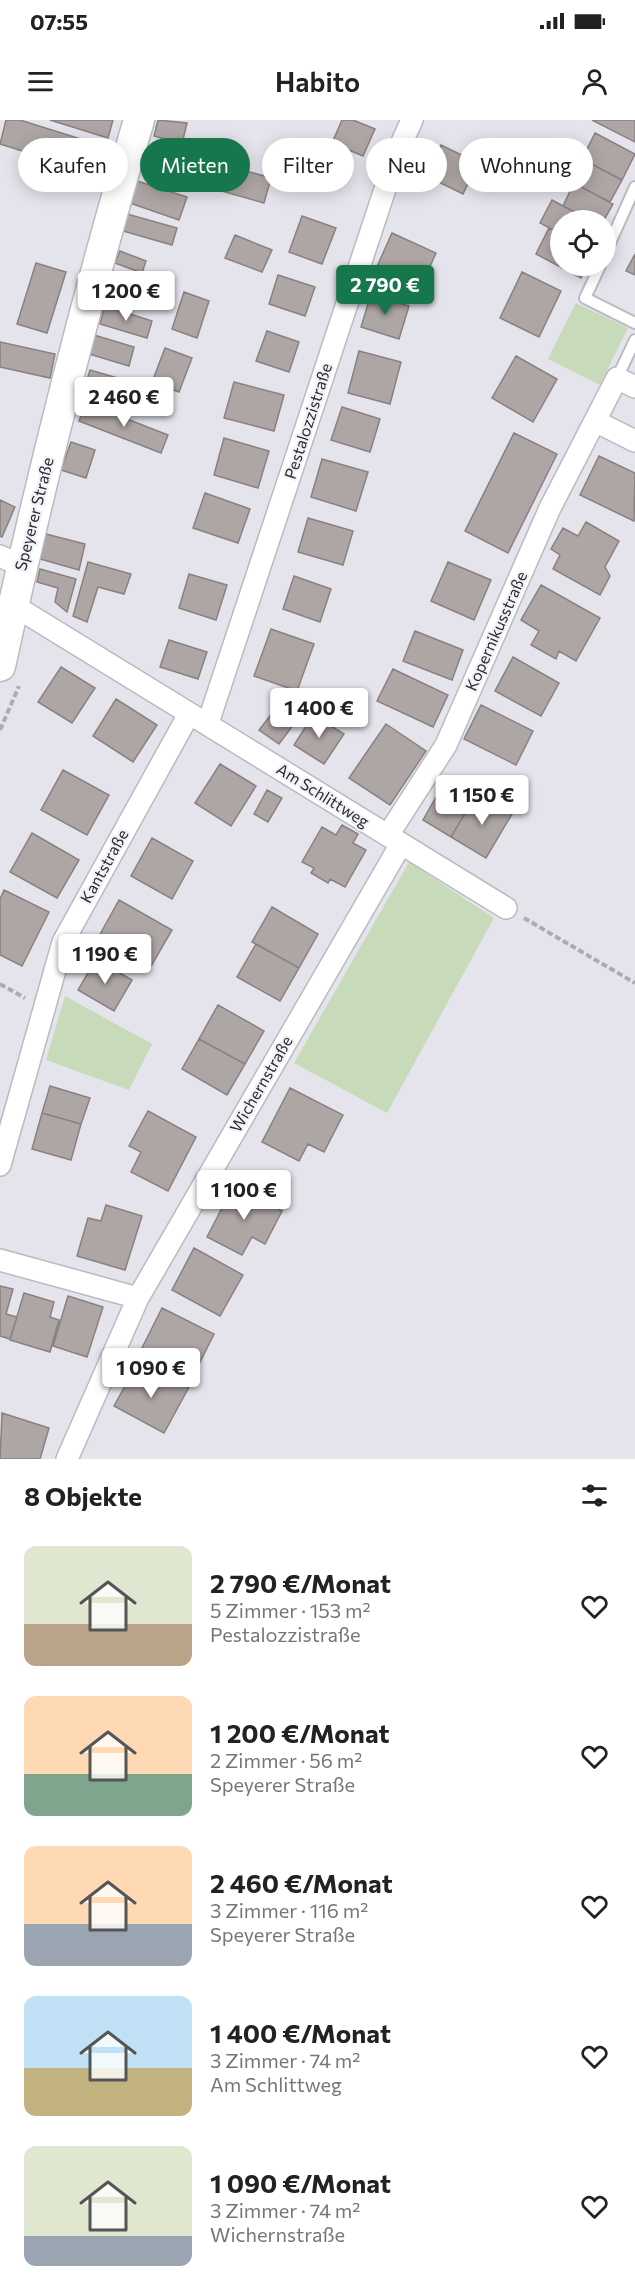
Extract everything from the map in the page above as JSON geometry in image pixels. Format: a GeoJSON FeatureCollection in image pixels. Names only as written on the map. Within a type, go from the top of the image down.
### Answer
{"type":"FeatureCollection","features":[{"type":"Feature","properties":{"kind":"main road","name":"Speyerer Straße"},"geometry":{"type":"LineString","coordinates":[[0,666],[13,605],[11,561],[139,120]]}},
{"type":"Feature","properties":{"kind":"street","name":"Pestalozzistraße"},"geometry":{"type":"LineString","coordinates":[[208,723],[393,164],[412,120]]}},
{"type":"Feature","properties":{"kind":"street","name":"Kopernikusstraße"},"geometry":{"type":"LineString","coordinates":[[394,839],[446,745],[550,508],[595,421],[626,383]]}},
{"type":"Feature","properties":{"kind":"street"},"geometry":{"type":"LineString","coordinates":[[595,421],[635,441]]}},
{"type":"Feature","properties":{"kind":"street","name":"Am Schlittweg"},"geometry":{"type":"LineString","coordinates":[[13,605],[506,908]]}},
{"type":"Feature","properties":{"kind":"street","name":"Kantstraße"},"geometry":{"type":"LineString","coordinates":[[0,1165],[63,942],[189,714]]}},
{"type":"Feature","properties":{"kind":"street","name":"Wichernstraße"},"geometry":{"type":"LineString","coordinates":[[67,1459],[138,1298],[394,839]]}},
{"type":"Feature","properties":{"kind":"street"},"geometry":{"type":"LineString","coordinates":[[0,1260],[138,1298]]}},
{"type":"Feature","properties":{"kind":"lane"},"geometry":{"type":"LineString","coordinates":[[616,234],[631,207],[635,187]]}},
{"type":"Feature","properties":{"kind":"lane"},"geometry":{"type":"LineString","coordinates":[[595,276],[585,298],[635,323]]}},
{"type":"Feature","properties":{"kind":"lane","name":"Kopernikusstraße"},"geometry":{"type":"LineString","coordinates":[[626,383],[635,340]]}},
{"type":"Feature","properties":{"kind":"path"},"geometry":{"type":"LineString","coordinates":[[506,908],[635,983]]}},
{"type":"Feature","properties":{"kind":"green space"},"geometry":{"type":"Polygon","coordinates":[[[576,303],[628,328],[600,385],[548,359],[576,303]]]}},
{"type":"Feature","properties":{"kind":"green space"},"geometry":{"type":"Polygon","coordinates":[[[409,862],[494,918],[387,1113],[294,1063],[409,862]]]}},
{"type":"Feature","properties":{"kind":"green space"},"geometry":{"type":"Polygon","coordinates":[[[65,996],[152,1044],[129,1090],[46,1060],[65,996]]]}},
{"type":"Feature","properties":{"kind":"building"},"geometry":{"type":"Polygon","coordinates":[[[6,120],[20,120],[77,138],[18,138],[18,150],[0,144],[6,120]]]}},
{"type":"Feature","properties":{"kind":"building"},"geometry":{"type":"Polygon","coordinates":[[[50,120],[113,120],[108,138],[50,120]]]}},
{"type":"Feature","properties":{"kind":"building"},"geometry":{"type":"Polygon","coordinates":[[[158,120],[187,123],[183,138],[154,136],[158,120]]]}},
{"type":"Feature","properties":{"kind":"building"},"geometry":{"type":"Polygon","coordinates":[[[342,120],[353,120],[375,129],[371,138],[366,138],[366,149],[363,156],[354,152],[354,138],[334,138],[342,120]]]}},
{"type":"Feature","properties":{"kind":"building"},"geometry":{"type":"Polygon","coordinates":[[[592,120],[635,120],[635,142],[592,120]]]}},
{"type":"Feature","properties":{"kind":"building"},"geometry":{"type":"Polygon","coordinates":[[[595,133],[635,154],[622,180],[593,165],[592,138],[595,133]]]}},
{"type":"Feature","properties":{"kind":"building"},"geometry":{"type":"Polygon","coordinates":[[[447,148],[459,154],[459,192],[464,192],[463,194],[447,186],[447,148]]]}},
{"type":"Feature","properties":{"kind":"building"},"geometry":{"type":"Polygon","coordinates":[[[593,165],[622,180],[610,202],[590,192],[593,192],[593,165]]]}},
{"type":"Feature","properties":{"kind":"building"},"geometry":{"type":"Polygon","coordinates":[[[250,172],[262,175],[262,192],[267,192],[264,203],[225,192],[250,192],[250,172]]]}},
{"type":"Feature","properties":{"kind":"building"},"geometry":{"type":"Polygon","coordinates":[[[134,180],[140,182],[140,192],[171,192],[187,197],[179,220],[127,202],[134,180]]]}},
{"type":"Feature","properties":{"kind":"building"},"geometry":{"type":"Polygon","coordinates":[[[570,192],[591,192],[613,204],[610,210],[571,210],[563,206],[570,192]]]}},
{"type":"Feature","properties":{"kind":"building"},"geometry":{"type":"Polygon","coordinates":[[[552,200],[571,210],[550,210],[550,228],[540,223],[552,200]]]}},
{"type":"Feature","properties":{"kind":"building"},"geometry":{"type":"Polygon","coordinates":[[[127,214],[177,228],[172,245],[123,231],[127,214]]]}},
{"type":"Feature","properties":{"kind":"building"},"geometry":{"type":"Polygon","coordinates":[[[302,216],[336,228],[322,264],[289,252],[302,216]]]}},
{"type":"Feature","properties":{"kind":"building"},"geometry":{"type":"Polygon","coordinates":[[[549,228],[550,228],[550,261],[536,254],[549,228]]]}},
{"type":"Feature","properties":{"kind":"building"},"geometry":{"type":"Polygon","coordinates":[[[392,233],[436,253],[419,291],[375,271],[392,233]]]}},
{"type":"Feature","properties":{"kind":"building"},"geometry":{"type":"Polygon","coordinates":[[[235,235],[272,250],[262,272],[225,258],[235,235]]]}},
{"type":"Feature","properties":{"kind":"building"},"geometry":{"type":"Polygon","coordinates":[[[120,251],[146,261],[142,273],[115,263],[120,251]]]}},
{"type":"Feature","properties":{"kind":"building"},"geometry":{"type":"Polygon","coordinates":[[[635,254],[635,275],[626,271],[635,254]]]}},
{"type":"Feature","properties":{"kind":"building"},"geometry":{"type":"Polygon","coordinates":[[[36,263],[66,272],[47,333],[17,324],[36,263]]]}},
{"type":"Feature","properties":{"kind":"building"},"geometry":{"type":"Polygon","coordinates":[[[522,272],[561,291],[539,337],[500,318],[522,272]]]}},
{"type":"Feature","properties":{"kind":"building"},"geometry":{"type":"Polygon","coordinates":[[[278,275],[315,287],[305,316],[269,304],[278,275]]]}},
{"type":"Feature","properties":{"kind":"building"},"geometry":{"type":"Polygon","coordinates":[[[114,276],[162,290],[156,308],[109,295],[114,276]]]}},
{"type":"Feature","properties":{"kind":"building"},"geometry":{"type":"Polygon","coordinates":[[[184,292],[209,301],[197,338],[172,329],[184,292]]]}},
{"type":"Feature","properties":{"kind":"building"},"geometry":{"type":"Polygon","coordinates":[[[371,294],[409,306],[399,339],[361,327],[371,294]]]}},
{"type":"Feature","properties":{"kind":"building"},"geometry":{"type":"Polygon","coordinates":[[[105,306],[152,321],[147,338],[100,324],[105,306]]]}},
{"type":"Feature","properties":{"kind":"building"},"geometry":{"type":"Polygon","coordinates":[[[267,331],[299,342],[289,372],[256,361],[267,331]]]}},
{"type":"Feature","properties":{"kind":"building"},"geometry":{"type":"Polygon","coordinates":[[[94,335],[134,347],[129,366],[89,354],[94,335]]]}},
{"type":"Feature","properties":{"kind":"building"},"geometry":{"type":"Polygon","coordinates":[[[0,342],[55,354],[50,378],[0,367],[0,342]]]}},
{"type":"Feature","properties":{"kind":"building"},"geometry":{"type":"Polygon","coordinates":[[[165,348],[192,358],[179,392],[152,382],[165,348]]]}},
{"type":"Feature","properties":{"kind":"building"},"geometry":{"type":"Polygon","coordinates":[[[359,351],[401,362],[390,404],[348,393],[359,351]]]}},
{"type":"Feature","properties":{"kind":"building"},"geometry":{"type":"Polygon","coordinates":[[[516,356],[557,379],[533,422],[492,398],[516,356]]]}},
{"type":"Feature","properties":{"kind":"building"},"geometry":{"type":"Polygon","coordinates":[[[90,370],[142,385],[137,401],[85,386],[90,370]]]}},
{"type":"Feature","properties":{"kind":"building"},"geometry":{"type":"Polygon","coordinates":[[[234,382],[284,395],[274,431],[224,418],[234,382]]]}},
{"type":"Feature","properties":{"kind":"building"},"geometry":{"type":"Polygon","coordinates":[[[86,403],[168,435],[161,453],[79,421],[86,403]]]}},
{"type":"Feature","properties":{"kind":"building"},"geometry":{"type":"Polygon","coordinates":[[[342,407],[380,419],[370,452],[331,440],[342,407]]]}},
{"type":"Feature","properties":{"kind":"building"},"geometry":{"type":"Polygon","coordinates":[[[514,433],[557,454],[508,553],[465,531],[514,433]]]}},
{"type":"Feature","properties":{"kind":"building"},"geometry":{"type":"Polygon","coordinates":[[[224,438],[269,451],[258,488],[214,475],[224,438]]]}},
{"type":"Feature","properties":{"kind":"building"},"geometry":{"type":"Polygon","coordinates":[[[71,442],[95,450],[86,478],[61,470],[71,442]]]}},
{"type":"Feature","properties":{"kind":"building"},"geometry":{"type":"Polygon","coordinates":[[[599,456],[635,473],[634,521],[580,495],[599,456]]]}},
{"type":"Feature","properties":{"kind":"building"},"geometry":{"type":"Polygon","coordinates":[[[322,459],[368,472],[356,511],[311,497],[322,459]]]}},
{"type":"Feature","properties":{"kind":"building"},"geometry":{"type":"Polygon","coordinates":[[[205,493],[250,509],[238,543],[193,528],[205,493]]]}},
{"type":"Feature","properties":{"kind":"building"},"geometry":{"type":"Polygon","coordinates":[[[0,500],[15,507],[2,537],[0,536],[0,500]]]}},
{"type":"Feature","properties":{"kind":"building"},"geometry":{"type":"Polygon","coordinates":[[[308,518],[353,531],[343,565],[298,552],[308,518]]]}},
{"type":"Feature","properties":{"kind":"building"},"geometry":{"type":"Polygon","coordinates":[[[586,522],[619,541],[605,567],[610,576],[600,595],[553,569],[560,555],[551,549],[563,528],[578,536],[586,522]]]}},
{"type":"Feature","properties":{"kind":"building"},"geometry":{"type":"Polygon","coordinates":[[[46,534],[85,544],[79,570],[40,559],[46,534]]]}},
{"type":"Feature","properties":{"kind":"building"},"geometry":{"type":"Polygon","coordinates":[[[88,562],[131,574],[124,594],[98,587],[87,622],[73,616],[88,562]]]}},
{"type":"Feature","properties":{"kind":"building"},"geometry":{"type":"Polygon","coordinates":[[[448,562],[491,580],[474,620],[431,601],[448,562]]]}},
{"type":"Feature","properties":{"kind":"building"},"geometry":{"type":"Polygon","coordinates":[[[40,569],[76,579],[67,612],[55,602],[58,588],[37,582],[40,569]]]}},
{"type":"Feature","properties":{"kind":"building"},"geometry":{"type":"Polygon","coordinates":[[[189,574],[227,585],[216,620],[179,608],[189,574]]]}},
{"type":"Feature","properties":{"kind":"building"},"geometry":{"type":"Polygon","coordinates":[[[294,576],[331,589],[320,622],[283,609],[294,576]]]}},
{"type":"Feature","properties":{"kind":"building"},"geometry":{"type":"Polygon","coordinates":[[[541,585],[600,618],[576,661],[559,651],[556,659],[531,645],[539,631],[521,620],[541,585]]]}},
{"type":"Feature","properties":{"kind":"building"},"geometry":{"type":"Polygon","coordinates":[[[271,629],[314,644],[297,691],[254,676],[271,629]]]}},
{"type":"Feature","properties":{"kind":"building"},"geometry":{"type":"Polygon","coordinates":[[[415,631],[463,650],[452,680],[403,661],[415,631]]]}},
{"type":"Feature","properties":{"kind":"building"},"geometry":{"type":"Polygon","coordinates":[[[169,640],[207,652],[198,679],[160,667],[169,640]]]}},
{"type":"Feature","properties":{"kind":"building"},"geometry":{"type":"Polygon","coordinates":[[[513,657],[559,683],[541,716],[495,691],[513,657]]]}},
{"type":"Feature","properties":{"kind":"building"},"geometry":{"type":"Polygon","coordinates":[[[61,667],[95,688],[72,723],[38,702],[61,667]]]}},
{"type":"Feature","properties":{"kind":"building"},"geometry":{"type":"Polygon","coordinates":[[[393,669],[448,695],[433,727],[377,701],[393,669]]]}},
{"type":"Feature","properties":{"kind":"building"},"geometry":{"type":"Polygon","coordinates":[[[284,698],[303,712],[279,744],[259,730],[284,698]]]}},
{"type":"Feature","properties":{"kind":"building"},"geometry":{"type":"Polygon","coordinates":[[[116,699],[157,725],[133,762],[93,736],[116,699]]]}},
{"type":"Feature","properties":{"kind":"building"},"geometry":{"type":"Polygon","coordinates":[[[481,705],[533,731],[516,765],[464,739],[481,705]]]}},
{"type":"Feature","properties":{"kind":"building"},"geometry":{"type":"Polygon","coordinates":[[[313,715],[344,734],[324,764],[294,745],[313,715]]]}},
{"type":"Feature","properties":{"kind":"building"},"geometry":{"type":"Polygon","coordinates":[[[386,724],[426,751],[390,805],[349,778],[386,724]]]}},
{"type":"Feature","properties":{"kind":"building"},"geometry":{"type":"Polygon","coordinates":[[[220,764],[256,786],[231,826],[195,803],[220,764]]]}},
{"type":"Feature","properties":{"kind":"building"},"geometry":{"type":"Polygon","coordinates":[[[63,770],[109,795],[87,835],[41,810],[63,770]]]}},
{"type":"Feature","properties":{"kind":"building"},"geometry":{"type":"Polygon","coordinates":[[[448,776],[477,793],[451,837],[423,820],[448,776]]]}},
{"type":"Feature","properties":{"kind":"building"},"geometry":{"type":"Polygon","coordinates":[[[267,790],[282,798],[268,822],[254,814],[267,790]]]}},
{"type":"Feature","properties":{"kind":"building"},"geometry":{"type":"Polygon","coordinates":[[[477,793],[512,814],[486,858],[451,837],[477,793]]]}},
{"type":"Feature","properties":{"kind":"building"},"geometry":{"type":"Polygon","coordinates":[[[342,825],[358,834],[353,843],[366,850],[345,887],[330,879],[328,883],[311,873],[314,868],[302,862],[322,827],[336,835],[342,825]]]}},
{"type":"Feature","properties":{"kind":"building"},"geometry":{"type":"Polygon","coordinates":[[[32,833],[79,860],[57,898],[10,872],[32,833]]]}},
{"type":"Feature","properties":{"kind":"building"},"geometry":{"type":"Polygon","coordinates":[[[152,838],[193,861],[172,899],[131,876],[152,838]]]}},
{"type":"Feature","properties":{"kind":"building"},"geometry":{"type":"Polygon","coordinates":[[[4,890],[49,912],[22,966],[0,955],[0,899],[4,890]]]}},
{"type":"Feature","properties":{"kind":"building"},"geometry":{"type":"Polygon","coordinates":[[[119,900],[172,930],[150,968],[98,938],[119,900]]]}},
{"type":"Feature","properties":{"kind":"building"},"geometry":{"type":"Polygon","coordinates":[[[272,907],[318,934],[299,968],[252,942],[272,907]]]}},
{"type":"Feature","properties":{"kind":"building"},"geometry":{"type":"Polygon","coordinates":[[[256,944],[299,968],[280,1001],[237,977],[256,944]]]}},
{"type":"Feature","properties":{"kind":"building"},"geometry":{"type":"Polygon","coordinates":[[[96,959],[132,980],[114,1011],[78,990],[96,959]]]}},
{"type":"Feature","properties":{"kind":"building"},"geometry":{"type":"Polygon","coordinates":[[[218,1005],[264,1031],[245,1064],[199,1039],[218,1005]]]}},
{"type":"Feature","properties":{"kind":"building"},"geometry":{"type":"Polygon","coordinates":[[[199,1039],[245,1064],[227,1095],[182,1069],[199,1039]]]}},
{"type":"Feature","properties":{"kind":"building"},"geometry":{"type":"Polygon","coordinates":[[[50,1086],[90,1098],[81,1124],[42,1113],[50,1086]]]}},
{"type":"Feature","properties":{"kind":"building"},"geometry":{"type":"Polygon","coordinates":[[[290,1088],[343,1115],[324,1152],[308,1144],[299,1161],[262,1142],[290,1088]]]}},
{"type":"Feature","properties":{"kind":"building"},"geometry":{"type":"Polygon","coordinates":[[[148,1111],[196,1137],[168,1191],[131,1172],[141,1152],[129,1146],[148,1111]]]}},
{"type":"Feature","properties":{"kind":"building"},"geometry":{"type":"Polygon","coordinates":[[[42,1113],[81,1124],[71,1160],[32,1149],[42,1113]]]}},
{"type":"Feature","properties":{"kind":"building"},"geometry":{"type":"Polygon","coordinates":[[[234,1185],[282,1211],[265,1244],[252,1237],[242,1255],[207,1237],[234,1185]]]}},
{"type":"Feature","properties":{"kind":"building"},"geometry":{"type":"Polygon","coordinates":[[[106,1205],[142,1216],[125,1270],[77,1256],[88,1218],[101,1221],[106,1205]]]}},
{"type":"Feature","properties":{"kind":"building"},"geometry":{"type":"Polygon","coordinates":[[[194,1248],[243,1275],[220,1316],[172,1290],[194,1248]]]}},
{"type":"Feature","properties":{"kind":"building"},"geometry":{"type":"Polygon","coordinates":[[[0,1286],[13,1289],[6,1314],[17,1317],[10,1339],[0,1336],[0,1286]]]}},
{"type":"Feature","properties":{"kind":"building"},"geometry":{"type":"Polygon","coordinates":[[[24,1293],[54,1302],[50,1317],[59,1320],[50,1352],[10,1340],[24,1293]]]}},
{"type":"Feature","properties":{"kind":"building"},"geometry":{"type":"Polygon","coordinates":[[[68,1296],[103,1307],[87,1357],[53,1346],[68,1296]]]}},
{"type":"Feature","properties":{"kind":"building"},"geometry":{"type":"Polygon","coordinates":[[[162,1308],[214,1334],[193,1376],[141,1350],[162,1308]]]}},
{"type":"Feature","properties":{"kind":"building"},"geometry":{"type":"Polygon","coordinates":[[[135,1368],[166,1385],[171,1377],[189,1387],[164,1433],[114,1406],[135,1368]]]}},
{"type":"Feature","properties":{"kind":"building"},"geometry":{"type":"Polygon","coordinates":[[[2,1413],[49,1428],[40,1459],[0,1459],[2,1413]]]}}]}
